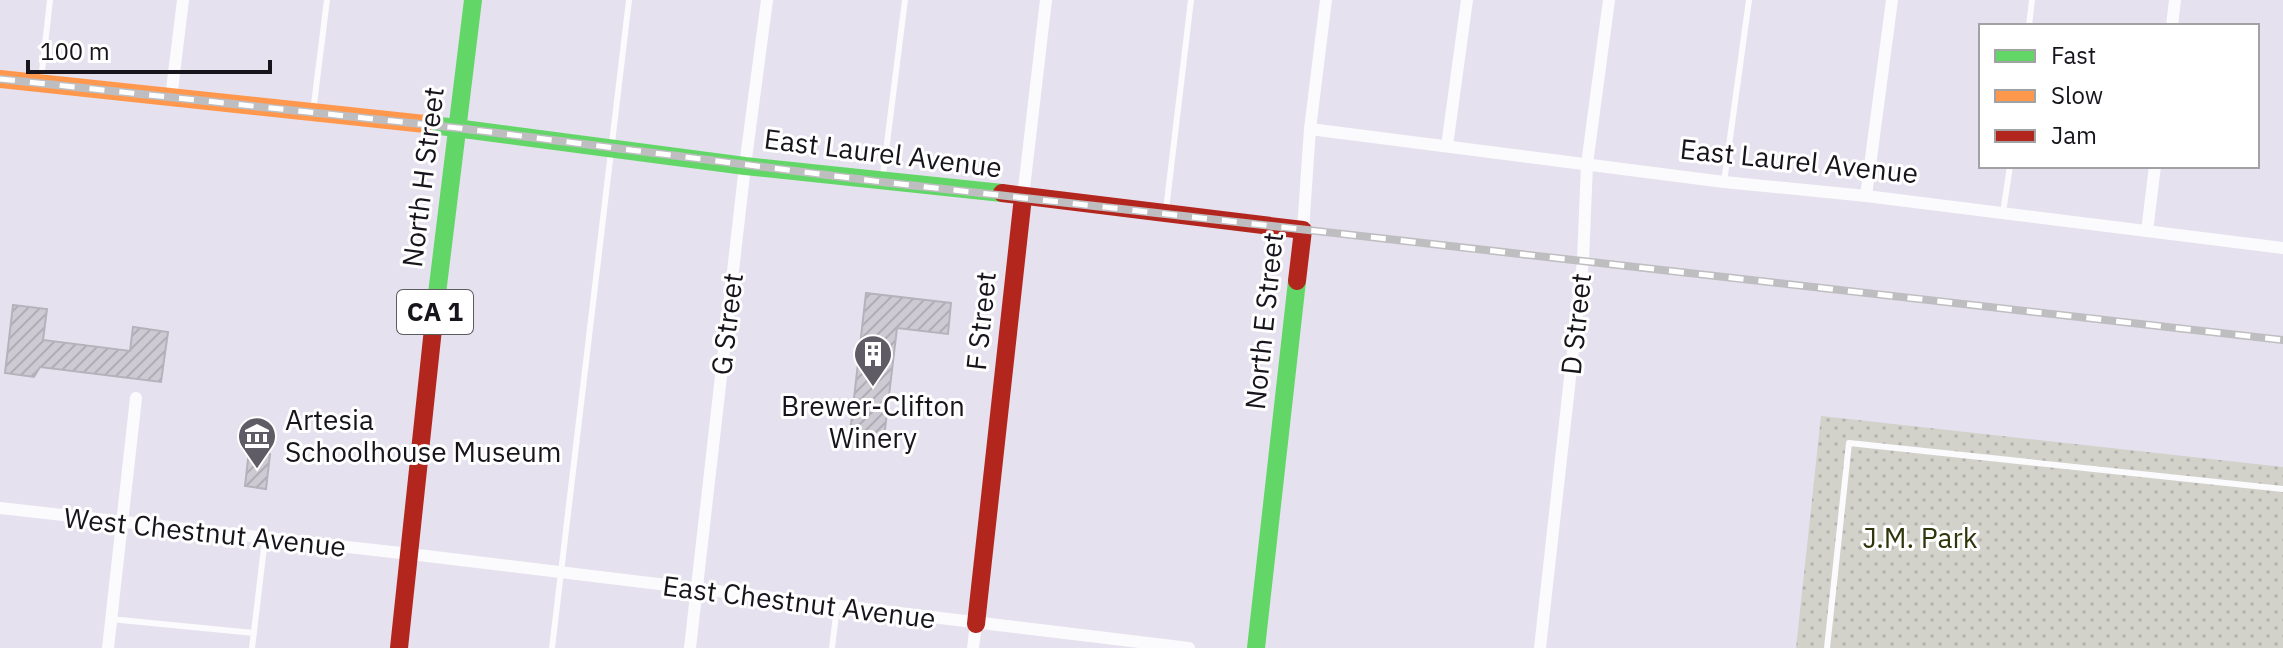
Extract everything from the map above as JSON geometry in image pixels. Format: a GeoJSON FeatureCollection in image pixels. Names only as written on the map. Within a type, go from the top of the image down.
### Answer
{"type":"FeatureCollection","features":[{"type":"Feature","properties":{"kind":"main road","name":"North H Street"},"geometry":{"type":"LineString","coordinates":[[399,648],[445,212],[473,0]]}},
{"type":"Feature","properties":{"kind":"main road","name":"East Laurel Avenue"},"geometry":{"type":"LineString","coordinates":[[0,79],[458,128],[613,146],[745,166],[1303,230]]}},
{"type":"Feature","properties":{"kind":"main road","name":"F Street"},"geometry":{"type":"LineString","coordinates":[[976,624],[1023,197]]}},
{"type":"Feature","properties":{"kind":"main road","name":"North E Street"},"geometry":{"type":"LineString","coordinates":[[1256,648],[1303,230]]}},
{"type":"Feature","properties":{"kind":"street"},"geometry":{"type":"LineString","coordinates":[[171,98],[183,0]]}},
{"type":"Feature","properties":{"kind":"street","name":"G Street"},"geometry":{"type":"LineString","coordinates":[[690,648],[767,0]]}},
{"type":"Feature","properties":{"kind":"street","name":"F Street"},"geometry":{"type":"LineString","coordinates":[[1023,197],[1046,0]]}},
{"type":"Feature","properties":{"kind":"street","name":"North E Street"},"geometry":{"type":"LineString","coordinates":[[1303,230],[1310,129],[1326,0]]}},
{"type":"Feature","properties":{"kind":"street"},"geometry":{"type":"LineString","coordinates":[[1447,146],[1467,0]]}},
{"type":"Feature","properties":{"kind":"street","name":"D Street"},"geometry":{"type":"LineString","coordinates":[[1540,648],[1582,274],[1587,164],[1609,0]]}},
{"type":"Feature","properties":{"kind":"street"},"geometry":{"type":"LineString","coordinates":[[1866,196],[1892,0]]}},
{"type":"Feature","properties":{"kind":"street"},"geometry":{"type":"LineString","coordinates":[[2172,24],[2175,0]]}},
{"type":"Feature","properties":{"kind":"street","name":"East Laurel Avenue"},"geometry":{"type":"LineString","coordinates":[[1310,129],[2283,248]]}},
{"type":"Feature","properties":{"kind":"street"},"geometry":{"type":"LineString","coordinates":[[2147,231],[2155,168]]}},
{"type":"Feature","properties":{"kind":"street"},"geometry":{"type":"LineString","coordinates":[[108,648],[136,398]]}},
{"type":"Feature","properties":{"kind":"street","name":"West Chestnut Avenue"},"geometry":{"type":"LineString","coordinates":[[0,508],[410,554]]}},
{"type":"Feature","properties":{"kind":"street","name":"East Chestnut Avenue"},"geometry":{"type":"LineString","coordinates":[[410,554],[1117,644],[1189,648]]}},
{"type":"Feature","properties":{"kind":"street","name":"F Street"},"geometry":{"type":"LineString","coordinates":[[973,648],[976,624]]}},
{"type":"Feature","properties":{"kind":"lane"},"geometry":{"type":"LineString","coordinates":[[40,84],[50,0]]}},
{"type":"Feature","properties":{"kind":"lane"},"geometry":{"type":"LineString","coordinates":[[313,113],[327,0]]}},
{"type":"Feature","properties":{"kind":"lane"},"geometry":{"type":"LineString","coordinates":[[552,648],[629,0]]}},
{"type":"Feature","properties":{"kind":"lane"},"geometry":{"type":"LineString","coordinates":[[882,181],[905,0]]}},
{"type":"Feature","properties":{"kind":"lane"},"geometry":{"type":"LineString","coordinates":[[1165,214],[1191,0]]}},
{"type":"Feature","properties":{"kind":"lane"},"geometry":{"type":"LineString","coordinates":[[1724,182],[1749,0]]}},
{"type":"Feature","properties":{"kind":"lane"},"geometry":{"type":"LineString","coordinates":[[2029,24],[2032,0]]}},
{"type":"Feature","properties":{"kind":"lane"},"geometry":{"type":"LineString","coordinates":[[2003,213],[2010,168]]}},
{"type":"Feature","properties":{"kind":"lane"},"geometry":{"type":"LineString","coordinates":[[1827,648],[1849,443],[2283,489]]}},
{"type":"Feature","properties":{"kind":"lane"},"geometry":{"type":"LineString","coordinates":[[252,648],[265,539]]}},
{"type":"Feature","properties":{"kind":"lane"},"geometry":{"type":"LineString","coordinates":[[832,648],[837,607]]}},
{"type":"Feature","properties":{"kind":"lane"},"geometry":{"type":"LineString","coordinates":[[110,619],[254,633]]}},
{"type":"Feature","properties":{"kind":"green space","name":"J.M. Park"},"geometry":{"type":"Polygon","coordinates":[[[1821,416],[2283,467],[2283,648],[1796,648],[1821,416]]]}},
{"type":"Feature","properties":{"kind":"building","name":"Brewer-Clifton Winery"},"geometry":{"type":"Polygon","coordinates":[[[866,293],[951,303],[948,334],[897,328],[883,446],[849,442],[866,293]]]}},
{"type":"Feature","properties":{"kind":"building"},"geometry":{"type":"Polygon","coordinates":[[[13,305],[47,309],[43,340],[130,351],[133,327],[168,332],[161,382],[40,367],[34,377],[5,373],[13,305]]]}},
{"type":"Feature","properties":{"kind":"building","name":"Artesia Schoolhouse Museum"},"geometry":{"type":"Polygon","coordinates":[[[249,451],[270,454],[266,489],[245,486],[249,451]]]}},
{"type":"Feature","properties":{"kind":"railway"},"geometry":{"type":"LineString","coordinates":[[0,79],[458,128],[882,182],[2283,340]]}},
{"type":"Feature","properties":{"kind":"traffic: fast"},"geometry":{"type":"LineString","coordinates":[[435,310],[473,0]]}},
{"type":"Feature","properties":{"kind":"traffic: fast"},"geometry":{"type":"LineString","coordinates":[[425,124],[745,166],[1002,193]]}},
{"type":"Feature","properties":{"kind":"traffic: fast"},"geometry":{"type":"LineString","coordinates":[[1256,648],[1297,281]]}},
{"type":"Feature","properties":{"kind":"traffic: slow"},"geometry":{"type":"LineString","coordinates":[[0,79],[425,124]]}},
{"type":"Feature","properties":{"kind":"traffic: jam"},"geometry":{"type":"LineString","coordinates":[[1002,193],[1303,230],[1297,281]]}},
{"type":"Feature","properties":{"kind":"traffic: jam"},"geometry":{"type":"LineString","coordinates":[[976,624],[1023,197]]}},
{"type":"Feature","properties":{"kind":"traffic: jam"},"geometry":{"type":"LineString","coordinates":[[399,648],[435,310]]}},
{"type":"Feature","properties":{"kind":"place","name":"Brewer-Clifton Winery"},"geometry":{"type":"Point","coordinates":[873,388]}},
{"type":"Feature","properties":{"kind":"place","name":"Artesia Schoolhouse Museum"},"geometry":{"type":"Point","coordinates":[257,470]}}]}
